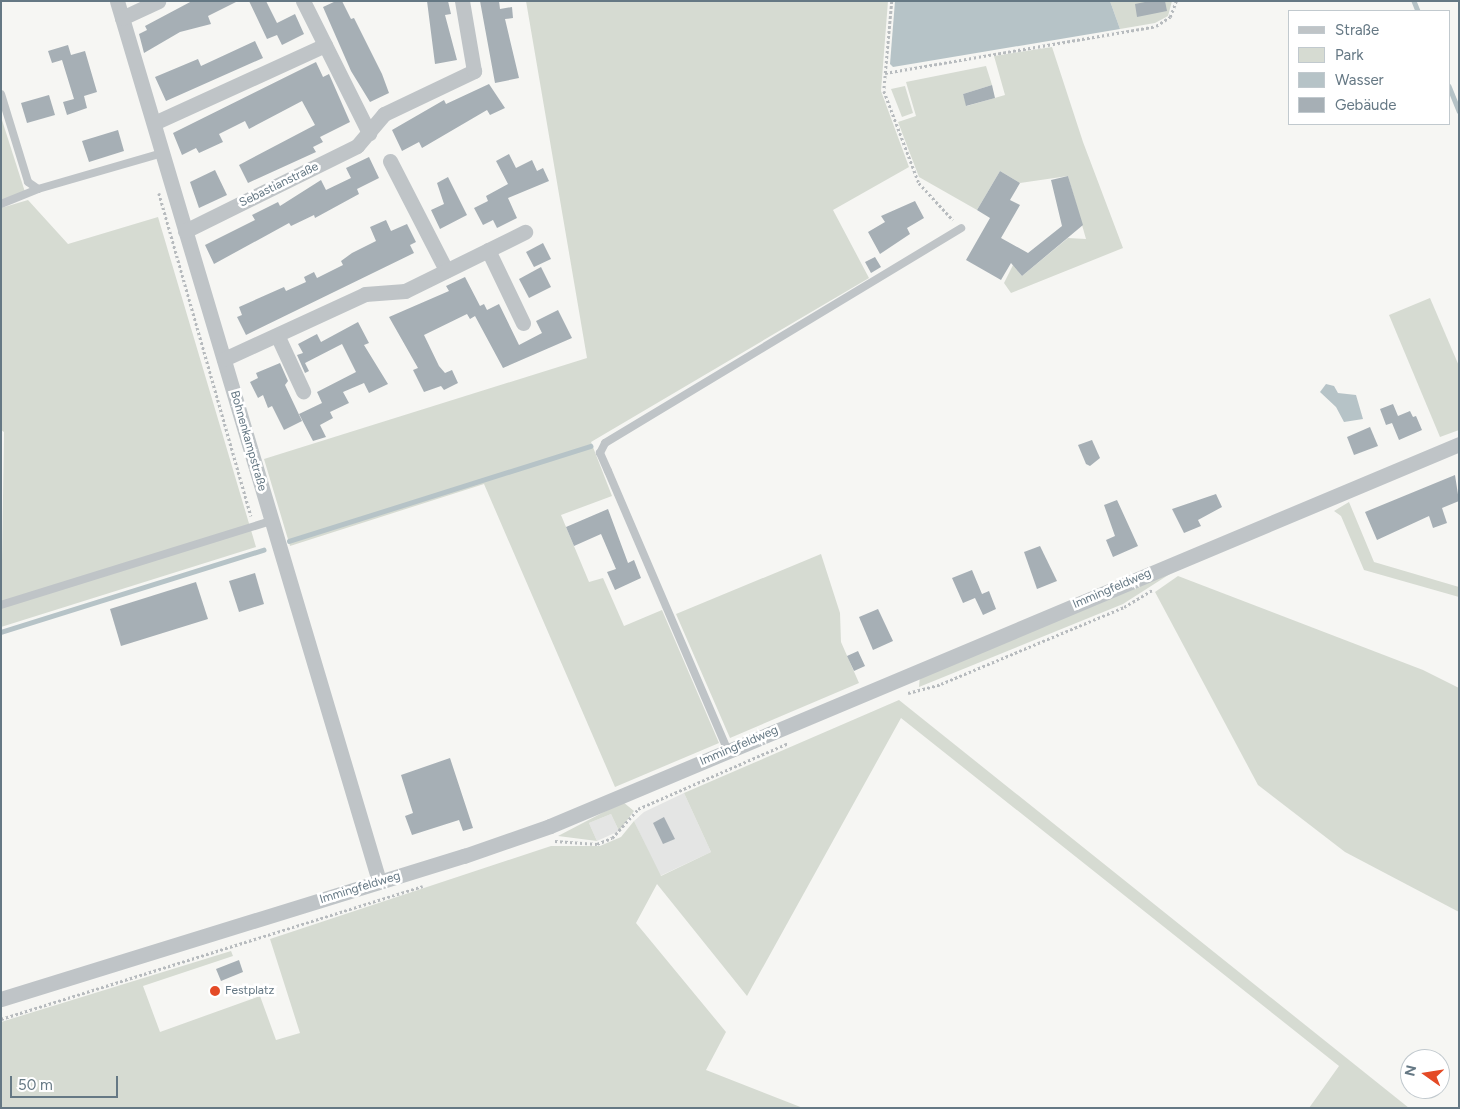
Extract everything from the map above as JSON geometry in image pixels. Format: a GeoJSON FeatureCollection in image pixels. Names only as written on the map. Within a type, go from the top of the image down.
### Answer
{"type":"FeatureCollection","features":[{"type":"Feature","properties":{"kind":"street","name":"Bohnenkampstraße"},"geometry":{"type":"LineString","coordinates":[[117,1],[379,881]]}},
{"type":"Feature","properties":{"kind":"street"},"geometry":{"type":"LineString","coordinates":[[122,18],[158,1]]}},
{"type":"Feature","properties":{"kind":"street"},"geometry":{"type":"LineString","coordinates":[[303,1],[369,133]]}},
{"type":"Feature","properties":{"kind":"street","name":"Sebastianstraße"},"geometry":{"type":"LineString","coordinates":[[186,231],[357,146],[384,114],[474,71],[462,1]]}},
{"type":"Feature","properties":{"kind":"street"},"geometry":{"type":"LineString","coordinates":[[154,123],[325,45]]}},
{"type":"Feature","properties":{"kind":"street"},"geometry":{"type":"LineString","coordinates":[[390,161],[446,270]]}},
{"type":"Feature","properties":{"kind":"street"},"geometry":{"type":"LineString","coordinates":[[224,359],[278,337],[365,294],[405,291],[525,232]]}},
{"type":"Feature","properties":{"kind":"street"},"geometry":{"type":"LineString","coordinates":[[488,250],[523,323]]}},
{"type":"Feature","properties":{"kind":"street"},"geometry":{"type":"LineString","coordinates":[[278,337],[302,391]]}},
{"type":"Feature","properties":{"kind":"street","name":"Immingfeldweg"},"geometry":{"type":"LineString","coordinates":[[1,999],[550,826],[1459,444]]}},
{"type":"Feature","properties":{"kind":"lane"},"geometry":{"type":"LineString","coordinates":[[1,94],[28,182],[38,189]]}},
{"type":"Feature","properties":{"kind":"lane"},"geometry":{"type":"LineString","coordinates":[[1,204],[38,189],[163,153]]}},
{"type":"Feature","properties":{"kind":"lane"},"geometry":{"type":"LineString","coordinates":[[728,751],[600,453],[605,443],[961,228]]}},
{"type":"Feature","properties":{"kind":"lane"},"geometry":{"type":"LineString","coordinates":[[1,605],[271,521]]}},
{"type":"Feature","properties":{"kind":"path"},"geometry":{"type":"LineString","coordinates":[[892,1],[884,91],[911,167],[919,183],[961,228]]}},
{"type":"Feature","properties":{"kind":"path"},"geometry":{"type":"LineString","coordinates":[[885,74],[1156,26],[1170,18],[1176,1]]}},
{"type":"Feature","properties":{"kind":"shaded area"},"geometry":{"type":"Polygon","coordinates":[[[684,793],[711,852],[660,876],[634,821],[644,812],[684,793]]]}},
{"type":"Feature","properties":{"kind":"shaded area"},"geometry":{"type":"Polygon","coordinates":[[[611,814],[619,831],[597,841],[589,823],[611,814]]]}},
{"type":"Feature","properties":{"kind":"green space"},"geometry":{"type":"Polygon","coordinates":[[[526,1],[888,1],[881,91],[909,167],[833,210],[869,278],[591,442],[612,496],[561,515],[589,582],[603,578],[624,626],[662,610],[719,743],[615,787],[484,484],[290,546],[264,459],[587,358],[526,1]]]}},
{"type":"Feature","properties":{"kind":"green space"},"geometry":{"type":"Polygon","coordinates":[[[1110,1],[1172,1],[1168,16],[1155,23],[1120,29],[1110,1]]]}},
{"type":"Feature","properties":{"kind":"green space"},"geometry":{"type":"Polygon","coordinates":[[[1052,47],[1083,142],[1123,248],[1011,293],[1004,283],[1013,265],[1022,276],[1068,238],[1086,239],[1068,176],[1020,183],[1000,171],[977,210],[919,177],[898,122],[916,116],[906,82],[986,66],[992,85],[963,94],[967,106],[1005,95],[994,56],[1052,47]]]}},
{"type":"Feature","properties":{"kind":"green space"},"geometry":{"type":"Polygon","coordinates":[[[905,86],[913,113],[902,117],[891,89],[905,86]]]}},
{"type":"Feature","properties":{"kind":"green space"},"geometry":{"type":"Polygon","coordinates":[[[1,117],[25,192],[1,201],[1,117]]]}},
{"type":"Feature","properties":{"kind":"green space"},"geometry":{"type":"Polygon","coordinates":[[[28,200],[68,244],[158,217],[256,547],[1,627],[4,432],[1,430],[1,208],[28,200]]]}},
{"type":"Feature","properties":{"kind":"green space"},"geometry":{"type":"Polygon","coordinates":[[[1430,298],[1459,366],[1459,430],[1440,437],[1389,315],[1430,298]]]}},
{"type":"Feature","properties":{"kind":"green space"},"geometry":{"type":"Polygon","coordinates":[[[1349,502],[1374,562],[1459,587],[1459,597],[1364,570],[1341,516],[1334,511],[1349,502]]]}},
{"type":"Feature","properties":{"kind":"green space"},"geometry":{"type":"Polygon","coordinates":[[[821,554],[840,613],[841,642],[859,683],[730,738],[676,614],[821,554]]]}},
{"type":"Feature","properties":{"kind":"green space"},"geometry":{"type":"Polygon","coordinates":[[[1173,572],[1123,604],[919,687],[920,675],[1173,572]]]}},
{"type":"Feature","properties":{"kind":"green space"},"geometry":{"type":"Polygon","coordinates":[[[1178,576],[1423,670],[1459,688],[1459,912],[1345,852],[1258,785],[1155,592],[1178,576]]]}},
{"type":"Feature","properties":{"kind":"green space"},"geometry":{"type":"Polygon","coordinates":[[[899,700],[1409,1108],[1309,1108],[1339,1066],[901,718],[747,996],[657,884],[636,923],[726,1032],[706,1070],[803,1108],[1,1108],[1,1022],[231,951],[233,956],[143,986],[160,1032],[260,996],[276,1040],[300,1033],[270,939],[551,846],[600,846],[621,837],[634,821],[661,876],[711,852],[684,793],[899,700]]]}},
{"type":"Feature","properties":{"kind":"green space"},"geometry":{"type":"Polygon","coordinates":[[[623,802],[634,811],[619,831],[611,814],[589,823],[597,841],[558,836],[623,802]]]}},
{"type":"Feature","properties":{"kind":"water"},"geometry":{"type":"Polygon","coordinates":[[[895,1],[1110,1],[1120,29],[893,67],[890,64],[895,1]]]}},
{"type":"Feature","properties":{"kind":"water"},"geometry":{"type":"Polygon","coordinates":[[[1326,384],[1334,386],[1338,393],[1356,395],[1363,419],[1344,422],[1336,407],[1320,392],[1326,384]]]}},
{"type":"Feature","properties":{"kind":"building"},"geometry":{"type":"Polygon","coordinates":[[[192,1],[238,1],[208,16],[211,24],[180,32],[144,53],[139,34],[147,30],[145,26],[192,1]]]}},
{"type":"Feature","properties":{"kind":"building"},"geometry":{"type":"Polygon","coordinates":[[[249,1],[266,1],[277,23],[295,14],[304,34],[282,45],[277,35],[267,39],[249,1]]]}},
{"type":"Feature","properties":{"kind":"building"},"geometry":{"type":"Polygon","coordinates":[[[336,1],[342,1],[351,19],[354,18],[382,74],[389,93],[370,102],[351,71],[323,7],[336,1]]]}},
{"type":"Feature","properties":{"kind":"building"},"geometry":{"type":"Polygon","coordinates":[[[427,1],[448,1],[451,14],[445,15],[457,60],[435,64],[427,1]]]}},
{"type":"Feature","properties":{"kind":"building"},"geometry":{"type":"Polygon","coordinates":[[[480,1],[499,1],[500,9],[512,7],[513,18],[505,19],[519,78],[495,83],[480,1]]]}},
{"type":"Feature","properties":{"kind":"building"},"geometry":{"type":"Polygon","coordinates":[[[1165,1],[1167,11],[1137,17],[1135,4],[1165,1]]]}},
{"type":"Feature","properties":{"kind":"building"},"geometry":{"type":"Polygon","coordinates":[[[255,41],[263,58],[166,101],[155,77],[198,59],[201,66],[255,41]]]}},
{"type":"Feature","properties":{"kind":"building"},"geometry":{"type":"Polygon","coordinates":[[[68,45],[71,55],[85,51],[97,92],[84,96],[87,108],[67,115],[63,102],[74,99],[62,60],[52,63],[48,51],[68,45]]]}},
{"type":"Feature","properties":{"kind":"building"},"geometry":{"type":"Polygon","coordinates":[[[316,62],[323,77],[329,74],[350,122],[320,137],[323,142],[313,147],[316,152],[248,183],[239,165],[315,125],[302,101],[249,129],[245,121],[219,134],[223,142],[199,153],[196,148],[182,155],[173,133],[316,62]]]}},
{"type":"Feature","properties":{"kind":"building"},"geometry":{"type":"Polygon","coordinates":[[[489,84],[505,108],[490,115],[487,110],[422,148],[419,142],[402,151],[392,130],[444,100],[446,104],[489,84]]]}},
{"type":"Feature","properties":{"kind":"building"},"geometry":{"type":"Polygon","coordinates":[[[992,85],[995,98],[966,106],[963,94],[992,85]]]}},
{"type":"Feature","properties":{"kind":"building"},"geometry":{"type":"Polygon","coordinates":[[[49,95],[55,115],[27,123],[21,103],[49,95]]]}},
{"type":"Feature","properties":{"kind":"building"},"geometry":{"type":"Polygon","coordinates":[[[118,130],[124,151],[89,162],[82,141],[118,130]]]}},
{"type":"Feature","properties":{"kind":"building"},"geometry":{"type":"Polygon","coordinates":[[[509,154],[516,168],[532,160],[537,171],[543,168],[549,181],[508,198],[517,218],[497,228],[493,220],[483,225],[474,208],[488,201],[486,196],[508,184],[496,161],[509,154]]]}},
{"type":"Feature","properties":{"kind":"building"},"geometry":{"type":"Polygon","coordinates":[[[369,157],[379,178],[357,189],[359,194],[315,218],[314,215],[291,226],[289,223],[214,264],[205,245],[255,220],[252,215],[278,202],[280,206],[321,180],[326,190],[351,178],[346,168],[369,157]]]}},
{"type":"Feature","properties":{"kind":"building"},"geometry":{"type":"Polygon","coordinates":[[[215,170],[227,195],[199,208],[190,182],[215,170]]]}},
{"type":"Feature","properties":{"kind":"building"},"geometry":{"type":"Polygon","coordinates":[[[1000,171],[1020,183],[1010,200],[1020,205],[1001,238],[1028,253],[1062,226],[1051,180],[1068,176],[1083,225],[1022,276],[1011,263],[1001,280],[966,260],[990,218],[977,210],[1000,171]]]}},
{"type":"Feature","properties":{"kind":"building"},"geometry":{"type":"Polygon","coordinates":[[[448,177],[467,215],[440,229],[431,210],[444,204],[437,183],[448,177]]]}},
{"type":"Feature","properties":{"kind":"building"},"geometry":{"type":"Polygon","coordinates":[[[915,201],[924,218],[907,228],[910,234],[880,254],[868,232],[885,222],[881,216],[915,201]]]}},
{"type":"Feature","properties":{"kind":"building"},"geometry":{"type":"Polygon","coordinates":[[[386,220],[391,231],[407,224],[416,242],[410,245],[414,253],[246,335],[237,317],[242,315],[239,307],[284,287],[286,291],[306,282],[304,277],[314,272],[317,278],[343,265],[341,261],[352,253],[376,241],[370,227],[386,220]]]}},
{"type":"Feature","properties":{"kind":"building"},"geometry":{"type":"Polygon","coordinates":[[[543,243],[551,259],[534,267],[526,252],[543,243]]]}},
{"type":"Feature","properties":{"kind":"building"},"geometry":{"type":"Polygon","coordinates":[[[875,257],[881,267],[871,273],[865,262],[875,257]]]}},
{"type":"Feature","properties":{"kind":"building"},"geometry":{"type":"Polygon","coordinates":[[[541,267],[551,287],[529,298],[519,279],[541,267]]]}},
{"type":"Feature","properties":{"kind":"building"},"geometry":{"type":"Polygon","coordinates":[[[465,277],[480,306],[484,304],[487,310],[499,304],[519,345],[542,333],[536,321],[558,310],[572,338],[503,368],[475,316],[470,319],[467,314],[424,335],[439,366],[445,373],[452,370],[458,383],[444,390],[441,386],[424,392],[413,370],[418,368],[389,317],[449,291],[446,286],[465,277]]]}},
{"type":"Feature","properties":{"kind":"building"},"geometry":{"type":"Polygon","coordinates":[[[358,322],[369,343],[364,345],[388,384],[369,393],[364,383],[343,392],[349,403],[330,412],[333,418],[320,425],[326,437],[313,441],[299,414],[322,403],[317,392],[356,372],[342,344],[305,363],[309,371],[305,373],[297,355],[303,353],[298,344],[317,334],[321,342],[358,322]]]}},
{"type":"Feature","properties":{"kind":"building"},"geometry":{"type":"Polygon","coordinates":[[[280,363],[288,381],[285,385],[302,421],[284,430],[272,406],[268,408],[263,395],[258,398],[250,382],[258,378],[256,373],[280,363]]]}},
{"type":"Feature","properties":{"kind":"building"},"geometry":{"type":"Polygon","coordinates":[[[1393,404],[1398,416],[1410,411],[1413,417],[1416,416],[1422,430],[1399,440],[1392,423],[1386,425],[1380,409],[1393,404]]]}},
{"type":"Feature","properties":{"kind":"building"},"geometry":{"type":"Polygon","coordinates":[[[1370,427],[1378,446],[1354,455],[1347,437],[1370,427]]]}},
{"type":"Feature","properties":{"kind":"building"},"geometry":{"type":"Polygon","coordinates":[[[1092,440],[1100,458],[1090,466],[1086,464],[1078,445],[1092,440]]]}},
{"type":"Feature","properties":{"kind":"building"},"geometry":{"type":"Polygon","coordinates":[[[1455,475],[1459,501],[1442,508],[1447,523],[1433,528],[1429,516],[1377,540],[1365,512],[1455,475]]]}},
{"type":"Feature","properties":{"kind":"building"},"geometry":{"type":"Polygon","coordinates":[[[1216,494],[1222,507],[1198,520],[1201,526],[1184,533],[1172,509],[1216,494]]]}},
{"type":"Feature","properties":{"kind":"building"},"geometry":{"type":"Polygon","coordinates":[[[1117,500],[1138,546],[1113,557],[1106,540],[1115,536],[1104,505],[1117,500]]]}},
{"type":"Feature","properties":{"kind":"building"},"geometry":{"type":"Polygon","coordinates":[[[608,509],[628,563],[634,560],[641,578],[615,590],[607,572],[616,569],[601,534],[574,546],[566,527],[608,509]]]}},
{"type":"Feature","properties":{"kind":"building"},"geometry":{"type":"Polygon","coordinates":[[[1040,546],[1057,581],[1037,589],[1024,552],[1040,546]]]}},
{"type":"Feature","properties":{"kind":"building"},"geometry":{"type":"Polygon","coordinates":[[[972,570],[982,594],[989,591],[996,609],[983,615],[975,598],[963,603],[952,578],[972,570]]]}},
{"type":"Feature","properties":{"kind":"building"},"geometry":{"type":"Polygon","coordinates":[[[255,573],[264,604],[239,612],[229,581],[255,573]]]}},
{"type":"Feature","properties":{"kind":"building"},"geometry":{"type":"Polygon","coordinates":[[[196,582],[208,619],[121,646],[110,609],[196,582]]]}},
{"type":"Feature","properties":{"kind":"building"},"geometry":{"type":"Polygon","coordinates":[[[878,609],[893,641],[873,650],[859,617],[878,609]]]}},
{"type":"Feature","properties":{"kind":"building"},"geometry":{"type":"Polygon","coordinates":[[[858,651],[865,666],[854,671],[847,656],[858,651]]]}},
{"type":"Feature","properties":{"kind":"building"},"geometry":{"type":"Polygon","coordinates":[[[450,758],[473,828],[463,831],[459,820],[412,835],[405,816],[413,813],[401,775],[450,758]]]}},
{"type":"Feature","properties":{"kind":"building"},"geometry":{"type":"Polygon","coordinates":[[[664,817],[675,839],[663,844],[653,823],[664,817]]]}},
{"type":"Feature","properties":{"kind":"building"},"geometry":{"type":"Polygon","coordinates":[[[239,960],[243,972],[221,981],[216,969],[239,960]]]}},
{"type":"Feature","properties":{"kind":"waterway"},"geometry":{"type":"LineString","coordinates":[[1414,1],[1418,10]]}},
{"type":"Feature","properties":{"kind":"waterway"},"geometry":{"type":"LineString","coordinates":[[1450,88],[1459,111]]}},
{"type":"Feature","properties":{"kind":"waterway"},"geometry":{"type":"LineString","coordinates":[[289,541],[590,446]]}},
{"type":"Feature","properties":{"kind":"waterway"},"geometry":{"type":"LineString","coordinates":[[1,632],[263,550]]}},
{"type":"Feature","properties":{"kind":"place","name":"Festplatz"},"geometry":{"type":"Point","coordinates":[215,991]}}]}
